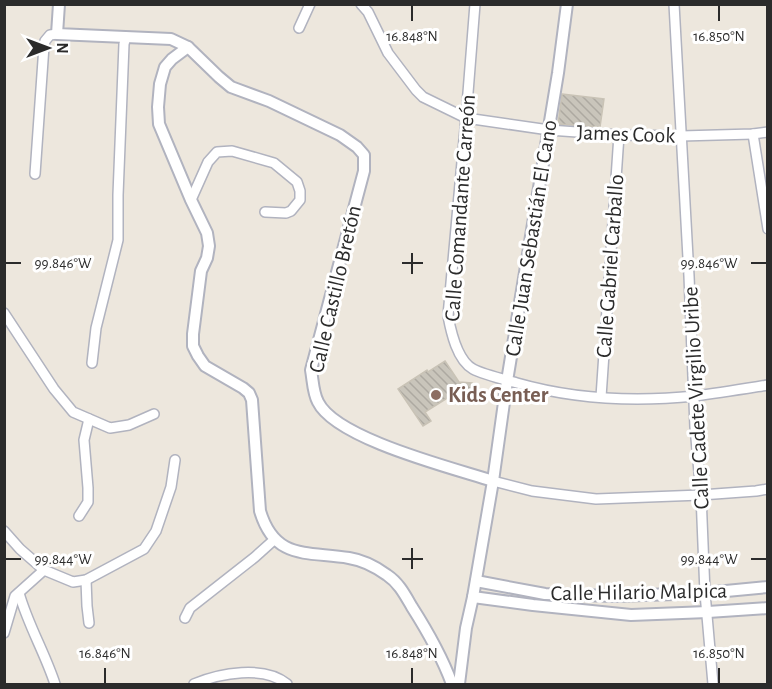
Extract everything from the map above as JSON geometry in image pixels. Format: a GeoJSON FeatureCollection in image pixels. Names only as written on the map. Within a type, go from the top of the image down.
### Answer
{"type":"FeatureCollection","features":[{"type":"Feature","properties":{"kind":"street"},"geometry":{"type":"LineString","coordinates":[[35,174],[44,46],[50,35],[57,34],[59,4]]}},
{"type":"Feature","properties":{"kind":"street"},"geometry":{"type":"LineString","coordinates":[[299,28],[310,4]]}},
{"type":"Feature","properties":{"kind":"street","name":"James Cook"},"geometry":{"type":"LineString","coordinates":[[361,4],[368,12],[387,53],[416,90],[423,97],[466,118],[549,130],[619,135],[681,136],[768,132]]}},
{"type":"Feature","properties":{"kind":"street","name":"Calle Comandante Carreón"},"geometry":{"type":"LineString","coordinates":[[475,4],[448,316],[456,346],[464,360],[472,369],[507,381],[601,397],[694,396],[768,385]]}},
{"type":"Feature","properties":{"kind":"street","name":"Calle Juan Sebastián El Cano"},"geometry":{"type":"LineString","coordinates":[[459,684],[466,627],[493,481],[567,4]]}},
{"type":"Feature","properties":{"kind":"street","name":"Calle Cadete Virgilio Uribe"},"geometry":{"type":"LineString","coordinates":[[674,4],[695,427],[713,684]]}},
{"type":"Feature","properties":{"kind":"street","name":"Calle Castillo Bretón"},"geometry":{"type":"LineString","coordinates":[[57,34],[171,39],[188,47],[231,87],[269,101],[340,135],[364,155],[364,171],[311,370],[318,403],[334,421],[380,445],[532,491],[596,499],[701,495],[768,489]]}},
{"type":"Feature","properties":{"kind":"street"},"geometry":{"type":"LineString","coordinates":[[92,363],[96,328],[118,240],[121,111],[126,37]]}},
{"type":"Feature","properties":{"kind":"street"},"geometry":{"type":"LineString","coordinates":[[188,47],[165,67],[160,84],[158,107],[159,124],[207,233],[209,246],[201,271],[194,346],[205,366],[243,387],[252,400],[260,511],[264,525],[275,539],[291,550],[351,558],[376,567],[397,583],[443,661],[452,684]]}},
{"type":"Feature","properties":{"kind":"street"},"geometry":{"type":"LineString","coordinates":[[753,134],[768,229]]}},
{"type":"Feature","properties":{"kind":"street","name":"Calle Gabriel Carballo"},"geometry":{"type":"LineString","coordinates":[[601,397],[619,135]]}},
{"type":"Feature","properties":{"kind":"street"},"geometry":{"type":"LineString","coordinates":[[191,200],[208,162],[217,152],[232,151],[274,163],[297,182],[300,200],[291,211],[286,213],[265,212]]}},
{"type":"Feature","properties":{"kind":"street"},"geometry":{"type":"LineString","coordinates":[[4,313],[54,389],[73,412],[110,428],[129,425],[154,414]]}},
{"type":"Feature","properties":{"kind":"street"},"geometry":{"type":"LineString","coordinates":[[79,516],[88,502],[84,440],[89,419]]}},
{"type":"Feature","properties":{"kind":"street"},"geometry":{"type":"LineString","coordinates":[[5,531],[20,549],[45,570],[73,582],[86,580],[144,549],[156,531],[171,487],[175,460]]}},
{"type":"Feature","properties":{"kind":"street"},"geometry":{"type":"LineString","coordinates":[[185,618],[190,608],[275,539]]}},
{"type":"Feature","properties":{"kind":"street"},"geometry":{"type":"LineString","coordinates":[[4,633],[15,596],[45,570]]}},
{"type":"Feature","properties":{"kind":"street"},"geometry":{"type":"LineString","coordinates":[[86,580],[89,623]]}},
{"type":"Feature","properties":{"kind":"street","name":"Calle Hilario Malpica"},"geometry":{"type":"LineString","coordinates":[[476,581],[545,594],[615,596],[705,593],[768,587]]}},
{"type":"Feature","properties":{"kind":"street"},"geometry":{"type":"LineString","coordinates":[[20,593],[55,684]]}},
{"type":"Feature","properties":{"kind":"street","name":"Calle Hilario Malpica"},"geometry":{"type":"LineString","coordinates":[[473,597],[631,615],[768,608]]}},
{"type":"Feature","properties":{"kind":"street"},"geometry":{"type":"LineString","coordinates":[[194,684],[220,676],[246,673],[271,675],[287,684]]}},
{"type":"Feature","properties":{"kind":"building"},"geometry":{"type":"Polygon","coordinates":[[[562,94],[604,99],[600,127],[558,124],[562,94]]]}},
{"type":"Feature","properties":{"kind":"building"},"geometry":{"type":"Polygon","coordinates":[[[445,361],[459,382],[472,383],[471,392],[460,390],[425,412],[431,421],[423,426],[398,389],[445,361]]]}},
{"type":"Feature","properties":{"kind":"place","name":"Kids Center"},"geometry":{"type":"Point","coordinates":[436,395]}}]}
